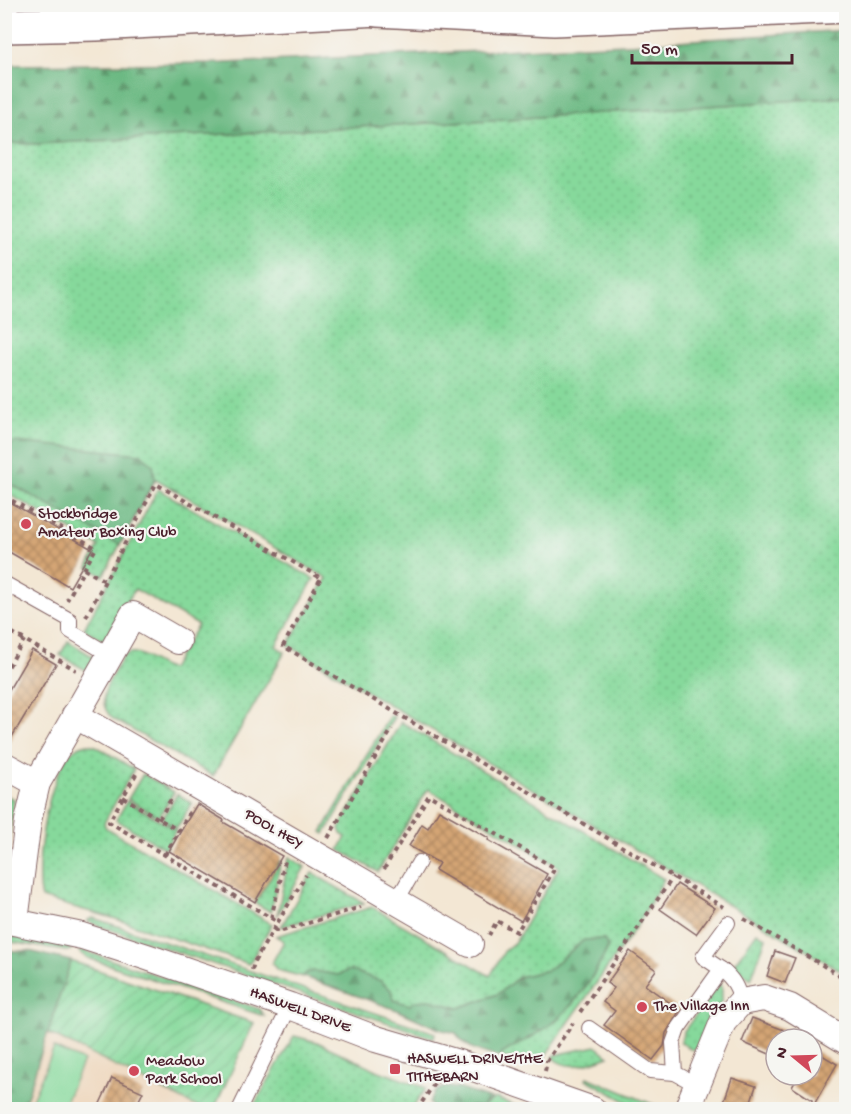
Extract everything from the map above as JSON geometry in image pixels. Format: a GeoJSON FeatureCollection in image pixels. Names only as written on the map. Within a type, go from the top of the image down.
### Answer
{"type":"FeatureCollection","features":[{"type":"Feature","properties":{"kind":"highway"},"geometry":{"type":"LineString","coordinates":[[4,26],[96,24],[377,10],[429,4]]}},
{"type":"Feature","properties":{"kind":"highway"},"geometry":{"type":"LineString","coordinates":[[377,10],[554,19],[846,6]]}},
{"type":"Feature","properties":{"kind":"street"},"geometry":{"type":"LineString","coordinates":[[10,920],[37,783],[133,615],[178,641]]}},
{"type":"Feature","properties":{"kind":"street","name":"POOL HEY"},"geometry":{"type":"LineString","coordinates":[[75,715],[470,945]]}},
{"type":"Feature","properties":{"kind":"street"},"geometry":{"type":"LineString","coordinates":[[4,765],[37,783]]}},
{"type":"Feature","properties":{"kind":"street","name":"HASWELL DRIVE"},"geometry":{"type":"LineString","coordinates":[[10,920],[82,936],[290,1006],[376,1039],[465,1065],[593,1110]]}},
{"type":"Feature","properties":{"kind":"street"},"geometry":{"type":"LineString","coordinates":[[687,1110],[723,1022],[741,1002],[764,998],[790,1007],[846,1041]]}},
{"type":"Feature","properties":{"kind":"lane"},"geometry":{"type":"LineString","coordinates":[[4,583],[70,620],[70,631],[110,655]]}},
{"type":"Feature","properties":{"kind":"lane"},"geometry":{"type":"LineString","coordinates":[[382,894],[419,862]]}},
{"type":"Feature","properties":{"kind":"lane"},"geometry":{"type":"LineString","coordinates":[[731,918],[703,957],[721,969],[734,982],[739,990],[741,1002]]}},
{"type":"Feature","properties":{"kind":"lane"},"geometry":{"type":"LineString","coordinates":[[675,1072],[673,1043],[678,1029],[721,969]]}},
{"type":"Feature","properties":{"kind":"lane"},"geometry":{"type":"LineString","coordinates":[[239,1110],[290,1006]]}},
{"type":"Feature","properties":{"kind":"lane"},"geometry":{"type":"LineString","coordinates":[[589,1028],[650,1071],[675,1072],[697,1085]]}},
{"type":"Feature","properties":{"kind":"path"},"geometry":{"type":"LineString","coordinates":[[77,635],[156,484],[321,578],[283,646],[724,907]]}},
{"type":"Feature","properties":{"kind":"path"},"geometry":{"type":"LineString","coordinates":[[4,496],[96,548],[59,614]]}},
{"type":"Feature","properties":{"kind":"path"},"geometry":{"type":"LineString","coordinates":[[84,569],[105,581]]}},
{"type":"Feature","properties":{"kind":"path"},"geometry":{"type":"LineString","coordinates":[[4,628],[95,681]]}},
{"type":"Feature","properties":{"kind":"path"},"geometry":{"type":"LineString","coordinates":[[4,674],[24,640]]}},
{"type":"Feature","properties":{"kind":"path"},"geometry":{"type":"LineString","coordinates":[[146,756],[109,822],[278,922]]}},
{"type":"Feature","properties":{"kind":"path"},"geometry":{"type":"LineString","coordinates":[[165,855],[203,789]]}},
{"type":"Feature","properties":{"kind":"path"},"geometry":{"type":"LineString","coordinates":[[274,929],[279,932],[369,905],[382,894],[429,795],[555,868],[518,932],[496,921],[480,951],[470,945]]}},
{"type":"Feature","properties":{"kind":"path"},"geometry":{"type":"LineString","coordinates":[[123,797],[179,831]]}},
{"type":"Feature","properties":{"kind":"path"},"geometry":{"type":"LineString","coordinates":[[271,918],[286,856],[294,842]]}},
{"type":"Feature","properties":{"kind":"path"},"geometry":{"type":"LineString","coordinates":[[541,1091],[547,1061],[674,877]]}},
{"type":"Feature","properties":{"kind":"path"},"geometry":{"type":"LineString","coordinates":[[731,918],[846,979]]}},
{"type":"Feature","properties":{"kind":"path"},"geometry":{"type":"LineString","coordinates":[[417,1110],[435,1082],[446,1083]]}},
{"type":"Feature","properties":{"kind":"shaded area","name":"Meadow Park School"},"geometry":{"type":"Polygon","coordinates":[[[71,961],[254,1023],[214,1109],[23,1110],[71,961]]]}},
{"type":"Feature","properties":{"kind":"green space"},"geometry":{"type":"Polygon","coordinates":[[[846,30],[846,97],[507,119],[36,144],[5,143],[5,65],[224,63],[647,43],[846,30]]]}},
{"type":"Feature","properties":{"kind":"green space"},"geometry":{"type":"Polygon","coordinates":[[[846,97],[846,974],[288,645],[327,578],[156,479],[103,576],[88,567],[99,546],[5,492],[5,143],[36,144],[507,119],[846,97]]]}},
{"type":"Feature","properties":{"kind":"green space"},"geometry":{"type":"Polygon","coordinates":[[[14,442],[141,454],[153,465],[155,479],[120,545],[5,481],[5,452],[14,442]]]}},
{"type":"Feature","properties":{"kind":"green space"},"geometry":{"type":"Polygon","coordinates":[[[158,489],[314,579],[276,646],[285,652],[213,776],[113,719],[104,704],[109,680],[123,657],[128,653],[140,654],[171,669],[198,625],[135,589],[104,641],[84,629],[158,489]]]}},
{"type":"Feature","properties":{"kind":"green space"},"geometry":{"type":"Polygon","coordinates":[[[68,641],[95,658],[87,671],[60,655],[68,641]]]}},
{"type":"Feature","properties":{"kind":"green space"},"geometry":{"type":"Polygon","coordinates":[[[390,715],[394,717],[325,834],[322,832],[390,715]]]}},
{"type":"Feature","properties":{"kind":"green space"},"geometry":{"type":"Polygon","coordinates":[[[401,722],[664,879],[638,924],[541,1062],[498,1057],[549,1025],[570,1007],[587,984],[608,948],[604,939],[584,940],[548,970],[519,977],[498,994],[459,1008],[429,1000],[410,1005],[392,1000],[351,970],[338,975],[314,971],[306,973],[304,977],[277,970],[272,963],[284,941],[276,936],[372,907],[490,976],[505,950],[516,941],[559,867],[428,789],[378,872],[339,850],[346,837],[341,834],[339,828],[401,722]]]}},
{"type":"Feature","properties":{"kind":"green space"},"geometry":{"type":"Polygon","coordinates":[[[88,744],[96,746],[134,769],[104,823],[106,828],[272,924],[249,964],[116,919],[41,898],[39,865],[50,797],[65,759],[75,749],[88,744]]]}},
{"type":"Feature","properties":{"kind":"green space"},"geometry":{"type":"Polygon","coordinates":[[[143,774],[174,792],[159,817],[128,799],[143,774]]]}},
{"type":"Feature","properties":{"kind":"green space"},"geometry":{"type":"Polygon","coordinates":[[[177,794],[192,803],[177,828],[162,819],[177,794]]]}},
{"type":"Feature","properties":{"kind":"green space"},"geometry":{"type":"Polygon","coordinates":[[[5,795],[14,799],[5,870],[5,795]]]}},
{"type":"Feature","properties":{"kind":"green space"},"geometry":{"type":"Polygon","coordinates":[[[127,801],[176,830],[165,849],[116,820],[127,801]]]}},
{"type":"Feature","properties":{"kind":"green space"},"geometry":{"type":"Polygon","coordinates":[[[289,857],[305,867],[277,916],[289,857]]]}},
{"type":"Feature","properties":{"kind":"green space"},"geometry":{"type":"Polygon","coordinates":[[[281,860],[271,912],[255,903],[281,860]]]}},
{"type":"Feature","properties":{"kind":"green space"},"geometry":{"type":"Polygon","coordinates":[[[312,873],[364,903],[281,927],[312,873]]]}},
{"type":"Feature","properties":{"kind":"green space"},"geometry":{"type":"Polygon","coordinates":[[[93,918],[435,1033],[434,1038],[88,922],[93,918]]]}},
{"type":"Feature","properties":{"kind":"green space"},"geometry":{"type":"Polygon","coordinates":[[[757,932],[766,938],[751,979],[733,965],[757,932]]]}},
{"type":"Feature","properties":{"kind":"green space"},"geometry":{"type":"Polygon","coordinates":[[[4,935],[45,941],[71,948],[71,950],[5,941],[4,935]]]}},
{"type":"Feature","properties":{"kind":"green space"},"geometry":{"type":"Polygon","coordinates":[[[604,939],[608,947],[602,959],[570,1006],[549,1025],[498,1057],[469,1046],[456,1033],[439,1029],[397,1010],[304,977],[306,973],[314,971],[338,975],[350,970],[381,981],[391,990],[393,1000],[410,1005],[415,1001],[429,1000],[459,1008],[498,994],[519,977],[548,970],[584,940],[604,939]]]}},
{"type":"Feature","properties":{"kind":"green space"},"geometry":{"type":"Polygon","coordinates":[[[81,950],[259,1009],[264,1016],[88,958],[79,952],[81,950]]]}},
{"type":"Feature","properties":{"kind":"green space"},"geometry":{"type":"Polygon","coordinates":[[[5,951],[29,951],[71,961],[23,1109],[5,1109],[5,951]]]}},
{"type":"Feature","properties":{"kind":"green space","name":"Meadow Park School"},"geometry":{"type":"Polygon","coordinates":[[[71,961],[254,1023],[214,1109],[201,1109],[48,1033],[71,961]]]}},
{"type":"Feature","properties":{"kind":"green space"},"geometry":{"type":"Polygon","coordinates":[[[719,983],[722,988],[722,1001],[712,1014],[699,1047],[692,1050],[680,1042],[684,1031],[719,983]]]}},
{"type":"Feature","properties":{"kind":"green space"},"geometry":{"type":"Polygon","coordinates":[[[294,1036],[317,1042],[379,1071],[426,1088],[412,1109],[252,1109],[294,1036]]]}},
{"type":"Feature","properties":{"kind":"green space"},"geometry":{"type":"Polygon","coordinates":[[[596,1046],[609,1056],[573,1066],[553,1058],[555,1055],[596,1046]]]}},
{"type":"Feature","properties":{"kind":"green space"},"geometry":{"type":"Polygon","coordinates":[[[54,1048],[83,1061],[62,1109],[37,1109],[29,1106],[54,1048]]]}},
{"type":"Feature","properties":{"kind":"green space"},"geometry":{"type":"Polygon","coordinates":[[[587,1077],[664,1109],[639,1109],[586,1079],[587,1077]]]}},
{"type":"Feature","properties":{"kind":"green space"},"geometry":{"type":"Polygon","coordinates":[[[446,1087],[458,1088],[491,1099],[481,1107],[433,1109],[429,1102],[438,1090],[446,1087]]]}},
{"type":"Feature","properties":{"kind":"green space"},"geometry":{"type":"Polygon","coordinates":[[[495,1098],[524,1109],[454,1110],[459,1106],[481,1107],[495,1098]]]}},
{"type":"Feature","properties":{"kind":"building","name":"Stockbridge Amateur Boxing Club"},"geometry":{"type":"Polygon","coordinates":[[[4,499],[92,549],[70,587],[4,549],[4,499]]]}},
{"type":"Feature","properties":{"kind":"building"},"geometry":{"type":"Polygon","coordinates":[[[32,650],[56,664],[4,750],[4,698],[32,650]]]}},
{"type":"Feature","properties":{"kind":"building"},"geometry":{"type":"Polygon","coordinates":[[[197,804],[282,856],[255,902],[169,851],[197,804]]]}},
{"type":"Feature","properties":{"kind":"building"},"geometry":{"type":"Polygon","coordinates":[[[439,810],[547,874],[521,921],[435,870],[439,863],[409,846],[422,824],[428,828],[439,810]]]}},
{"type":"Feature","properties":{"kind":"building"},"geometry":{"type":"Polygon","coordinates":[[[677,884],[715,908],[696,934],[660,909],[677,884]]]}},
{"type":"Feature","properties":{"kind":"building","name":"The Village Inn"},"geometry":{"type":"Polygon","coordinates":[[[630,951],[656,970],[645,985],[680,1010],[666,1033],[664,1046],[653,1060],[604,1025],[615,1011],[603,1002],[614,988],[607,983],[630,951]]]}},
{"type":"Feature","properties":{"kind":"building"},"geometry":{"type":"Polygon","coordinates":[[[775,951],[795,958],[785,983],[767,976],[775,951]]]}},
{"type":"Feature","properties":{"kind":"building"},"geometry":{"type":"Polygon","coordinates":[[[752,1018],[776,1027],[764,1027],[764,1052],[742,1042],[752,1018]]]}},
{"type":"Feature","properties":{"kind":"building"},"geometry":{"type":"Polygon","coordinates":[[[824,1056],[837,1064],[824,1087],[824,1056]]]}},
{"type":"Feature","properties":{"kind":"building"},"geometry":{"type":"Polygon","coordinates":[[[112,1078],[143,1092],[134,1110],[97,1110],[112,1078]]]}},
{"type":"Feature","properties":{"kind":"building"},"geometry":{"type":"Polygon","coordinates":[[[732,1078],[756,1086],[748,1110],[721,1110],[732,1078]]]}},
{"type":"Feature","properties":{"kind":"building"},"geometry":{"type":"Polygon","coordinates":[[[792,1087],[824,1087],[812,1108],[812,1100],[792,1087]]]}},
{"type":"Feature","properties":{"kind":"place","name":"Stockbridge Amateur Boxing Club"},"geometry":{"type":"Point","coordinates":[26,524]}},
{"type":"Feature","properties":{"kind":"place","name":"The Village Inn"},"geometry":{"type":"Point","coordinates":[642,1007]}},
{"type":"Feature","properties":{"kind":"place","name":"HASWELL DRIVE/THE TITHEBARN"},"geometry":{"type":"Point","coordinates":[395,1069]}},
{"type":"Feature","properties":{"kind":"place","name":"Meadow Park School"},"geometry":{"type":"Point","coordinates":[134,1071]}}]}
